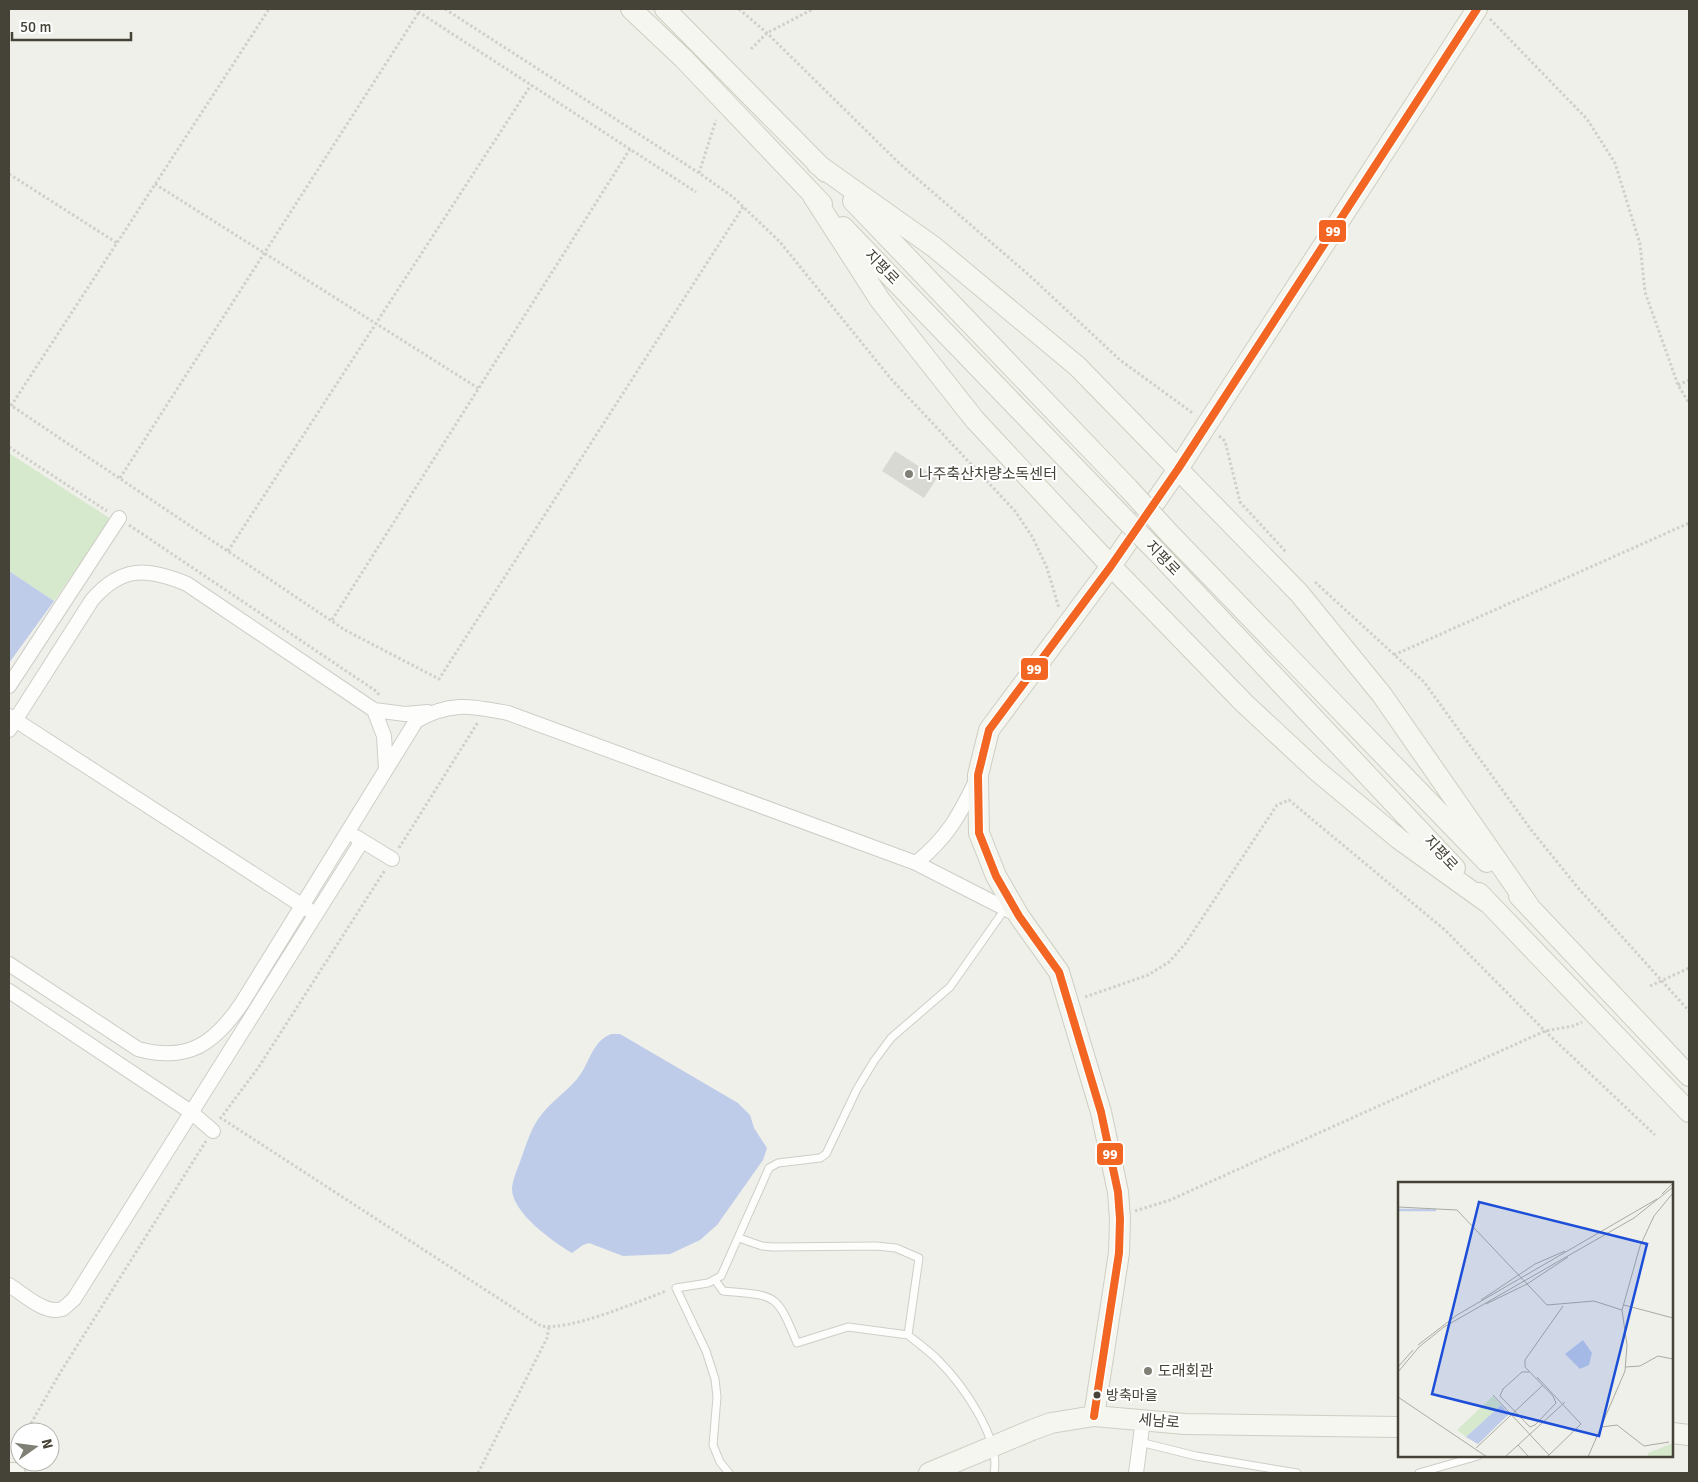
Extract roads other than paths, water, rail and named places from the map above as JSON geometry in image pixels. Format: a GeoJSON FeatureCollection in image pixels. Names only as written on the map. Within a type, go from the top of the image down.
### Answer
{"type":"FeatureCollection","features":[{"type":"Feature","properties":{"kind":"main road","name":"지평로"},"geometry":{"type":"LineString","coordinates":[[631,9],[683,58],[813,196],[1156,551],[1488,903],[1689,1112]]}},
{"type":"Feature","properties":{"kind":"main road","name":"지평로"},"geometry":{"type":"LineString","coordinates":[[665,9],[817,164],[1128,488],[1169,533],[1529,906],[1689,1076]]}},
{"type":"Feature","properties":{"kind":"main road"},"geometry":{"type":"LineString","coordinates":[[1094,1416],[1119,1253],[1120,1215],[1112,1160],[1101,1112],[1058,972],[1051,959],[1012,912],[979,832],[978,775],[989,730],[1111,566],[1178,469],[1482,12]]}},
{"type":"Feature","properties":{"kind":"main road"},"geometry":{"type":"LineString","coordinates":[[817,164],[934,247],[1069,360],[1299,593],[1382,695],[1529,906]]}},
{"type":"Feature","properties":{"kind":"main road"},"geometry":{"type":"LineString","coordinates":[[813,196],[880,300],[975,420],[1111,566],[1244,703],[1316,770],[1399,838],[1488,903]]}},
{"type":"Feature","properties":{"kind":"main road","name":"세남로"},"geometry":{"type":"LineString","coordinates":[[929,1473],[992,1445],[1051,1423],[1094,1416],[1185,1424],[1398,1427]]}},
{"type":"Feature","properties":{"kind":"main road"},"geometry":{"type":"LineString","coordinates":[[1673,1432],[1689,1434]]}},
{"type":"Feature","properties":{"kind":"main road"},"geometry":{"type":"LineString","coordinates":[[9,1473],[15,1473]]}},
{"type":"Feature","properties":{"kind":"street"},"geometry":{"type":"LineString","coordinates":[[9,686],[119,518]]}},
{"type":"Feature","properties":{"kind":"street"},"geometry":{"type":"LineString","coordinates":[[316,914],[11,722],[92,600],[101,590],[123,576],[157,572],[187,584],[374,710],[405,714],[455,706],[484,708],[526,720],[916,863],[1012,912]]}},
{"type":"Feature","properties":{"kind":"street"},"geometry":{"type":"LineString","coordinates":[[374,710],[384,736],[386,768]]}},
{"type":"Feature","properties":{"kind":"street"},"geometry":{"type":"LineString","coordinates":[[9,964],[138,1049],[155,1053],[181,1054],[207,1042],[221,1031],[242,1003],[416,721],[434,710]]}},
{"type":"Feature","properties":{"kind":"street"},"geometry":{"type":"LineString","coordinates":[[916,863],[936,846],[947,832],[962,809],[978,775]]}},
{"type":"Feature","properties":{"kind":"street"},"geometry":{"type":"LineString","coordinates":[[347,831],[392,859]]}},
{"type":"Feature","properties":{"kind":"street"},"geometry":{"type":"LineString","coordinates":[[9,1285],[42,1306],[51,1309],[61,1309],[74,1299],[362,841]]}},
{"type":"Feature","properties":{"kind":"street"},"geometry":{"type":"LineString","coordinates":[[9,991],[191,1112],[212,1131]]}},
{"type":"Feature","properties":{"kind":"street"},"geometry":{"type":"LineString","coordinates":[[1136,1473],[1143,1420]]}},
{"type":"Feature","properties":{"kind":"lane"},"geometry":{"type":"LineString","coordinates":[[729,1473],[720,1462],[713,1446],[717,1405],[715,1379],[706,1351],[676,1288],[715,1280],[726,1270],[769,1168],[778,1163],[820,1158],[826,1154],[857,1089],[891,1038],[950,986],[1012,912]]}},
{"type":"Feature","properties":{"kind":"lane"},"geometry":{"type":"LineString","coordinates":[[739,1238],[762,1246],[773,1247],[876,1246],[896,1248],[919,1258],[908,1335]]}},
{"type":"Feature","properties":{"kind":"lane"},"geometry":{"type":"LineString","coordinates":[[715,1280],[723,1291],[760,1295],[772,1299],[784,1312],[797,1343],[848,1327],[908,1335],[938,1360],[982,1417],[996,1460],[994,1473]]}},
{"type":"Feature","properties":{"kind":"lane"},"geometry":{"type":"LineString","coordinates":[[1140,1442],[1196,1456],[1296,1473]]}},
{"type":"Feature","properties":{"kind":"lane"},"geometry":{"type":"LineString","coordinates":[[1419,1473],[1475,1457]]}},
{"type":"Feature","properties":{"kind":"water"},"geometry":{"type":"Polygon","coordinates":[[[9,571],[54,601],[9,663],[9,571]]]}},
{"type":"Feature","properties":{"kind":"water"},"geometry":{"type":"Polygon","coordinates":[[[611,1034],[620,1034],[738,1103],[750,1115],[754,1128],[767,1148],[763,1160],[717,1225],[700,1240],[670,1254],[623,1256],[589,1243],[572,1253],[554,1242],[534,1225],[518,1207],[514,1197],[513,1181],[535,1124],[546,1109],[577,1079],[599,1042],[611,1034]]]}},
{"type":"Feature","properties":{"kind":"place","name":"나주축산차량소독센터"},"geometry":{"type":"Point","coordinates":[909,474]}},
{"type":"Feature","properties":{"kind":"place","name":"도래회관"},"geometry":{"type":"Point","coordinates":[1148,1371]}},
{"type":"Feature","properties":{"kind":"place","name":"방축마을"},"geometry":{"type":"Point","coordinates":[1097,1395]}}]}
